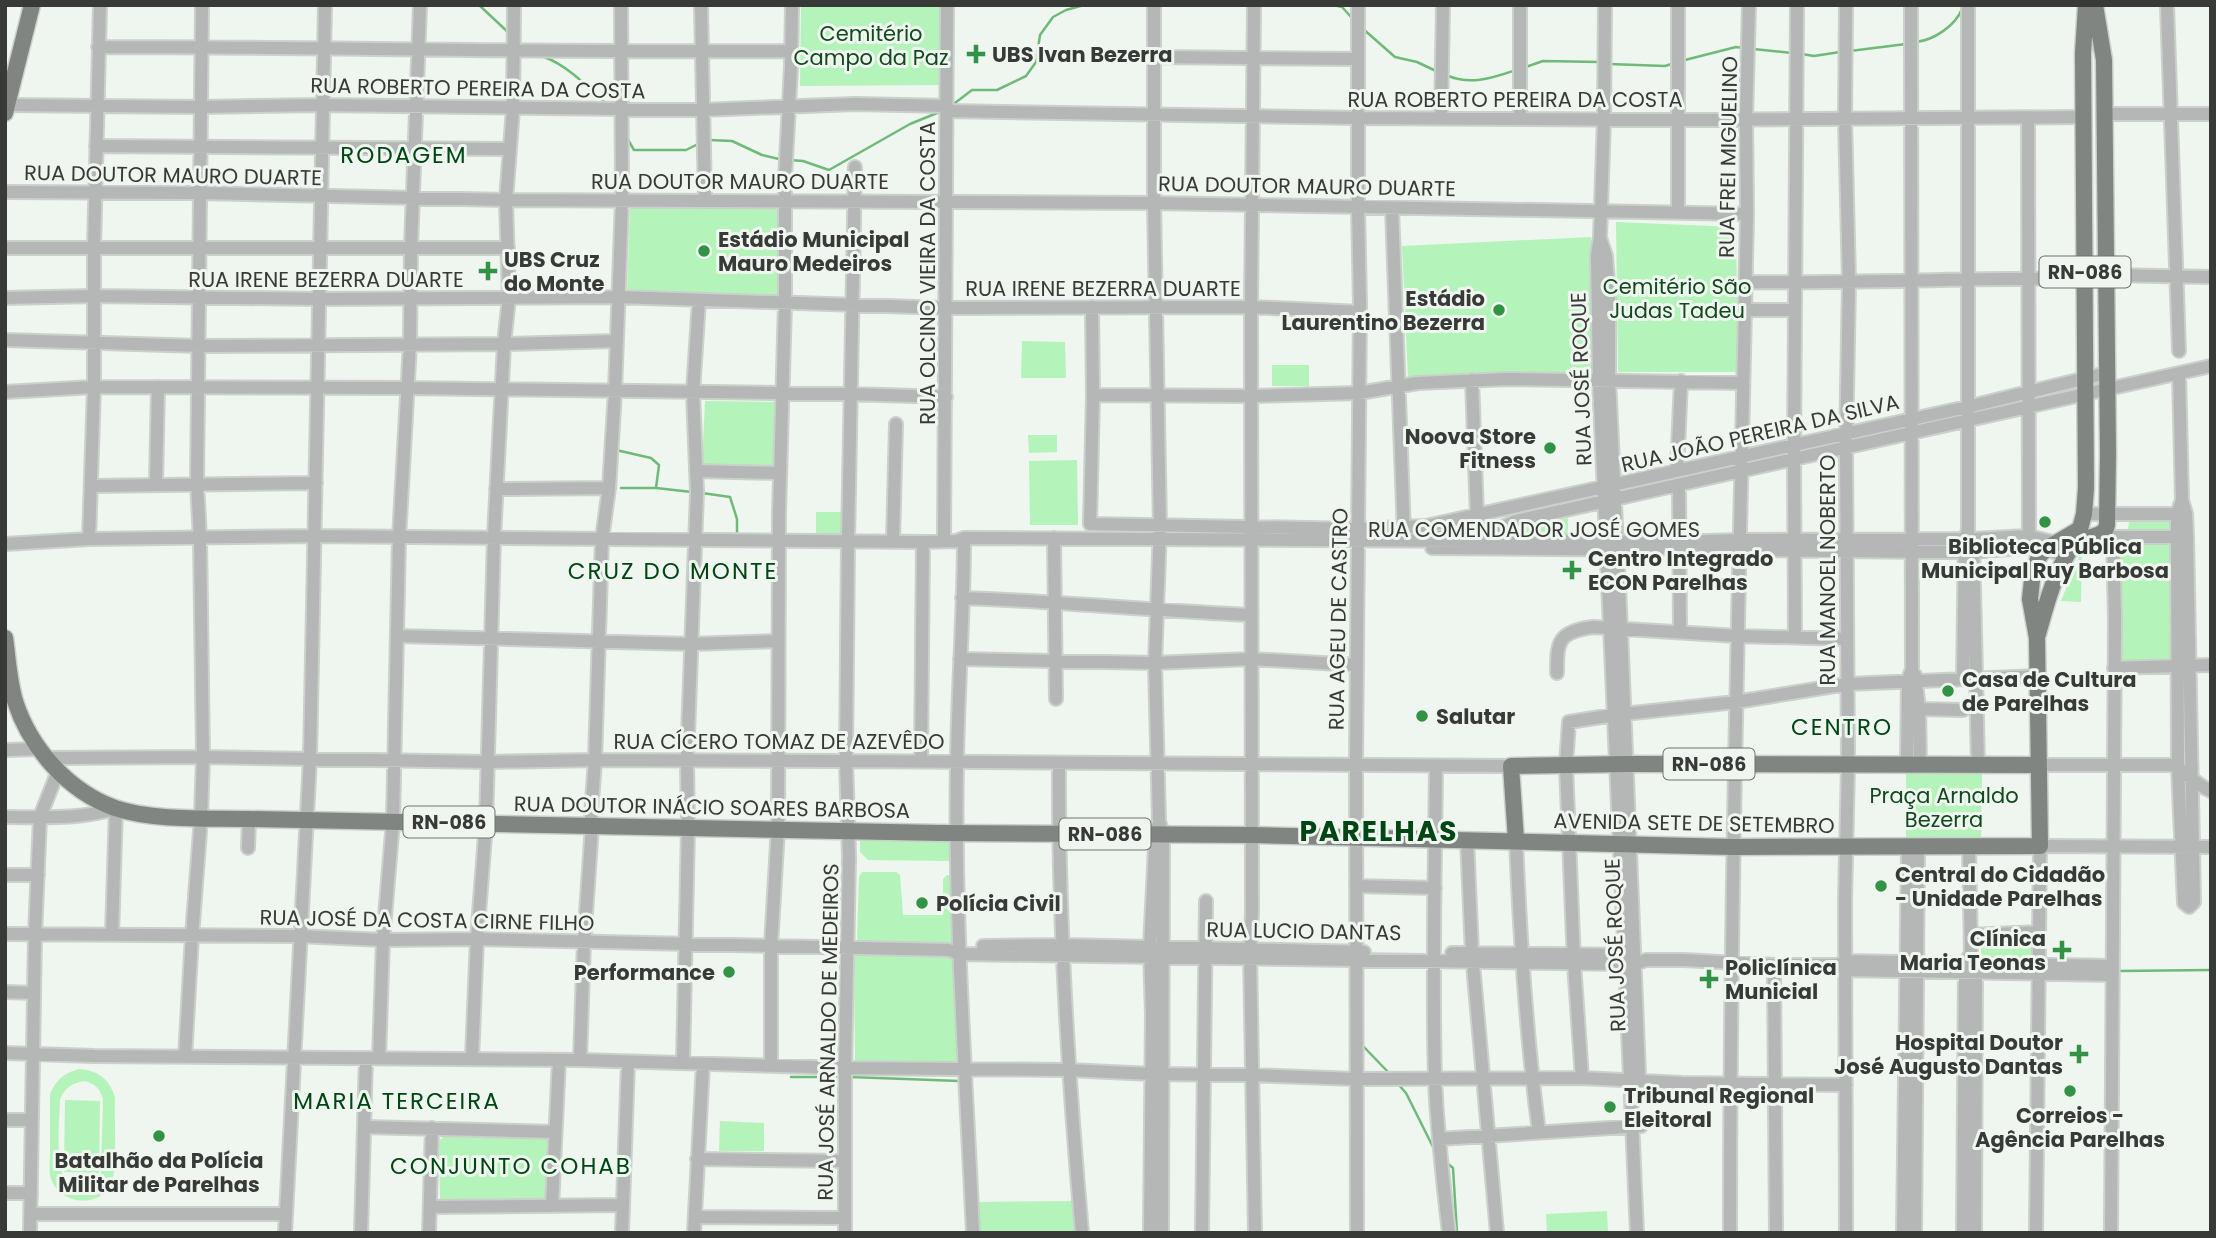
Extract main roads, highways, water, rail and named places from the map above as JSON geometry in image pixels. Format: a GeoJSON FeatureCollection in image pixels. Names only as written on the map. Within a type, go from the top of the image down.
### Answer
{"type":"FeatureCollection","features":[{"type":"Feature","properties":{"kind":"main road"},"geometry":{"type":"LineString","coordinates":[[6,109],[32,5]]}},
{"type":"Feature","properties":{"kind":"main road","name":"RN-086"},"geometry":{"type":"LineString","coordinates":[[2087,5],[2082,54],[2086,387],[2094,529]]}},
{"type":"Feature","properties":{"kind":"main road","name":"RN-086"},"geometry":{"type":"LineString","coordinates":[[2094,529],[2107,515],[2103,54],[2095,5]]}},
{"type":"Feature","properties":{"kind":"main road"},"geometry":{"type":"LineString","coordinates":[[2082,54],[2103,54]]}},
{"type":"Feature","properties":{"kind":"main road"},"geometry":{"type":"LineString","coordinates":[[2039,765],[2037,638],[2031,611],[2031,581],[2035,564],[2050,547],[2077,532],[2094,529]]}},
{"type":"Feature","properties":{"kind":"main road"},"geometry":{"type":"LineString","coordinates":[[2037,638],[2052,587],[2050,547]]}},
{"type":"Feature","properties":{"kind":"main road","name":"RUA DOUTOR INÁCIO SOARES BARBOSA"},"geometry":{"type":"LineString","coordinates":[[5,638],[15,701],[24,723],[43,754],[58,771],[89,794],[116,808],[151,815],[1059,834],[1159,829],[1252,835],[1516,840]]}},
{"type":"Feature","properties":{"kind":"main road","name":"RN-086"},"geometry":{"type":"LineString","coordinates":[[1516,840],[1511,766],[2039,765]]}},
{"type":"Feature","properties":{"kind":"main road","name":"AVENIDA SETE DE SETEMBRO"},"geometry":{"type":"LineString","coordinates":[[1516,840],[1732,847],[2040,846],[2039,765]]}},
{"type":"Feature","properties":{"kind":"waterway"},"geometry":{"type":"LineString","coordinates":[[479,5],[510,34]]}},
{"type":"Feature","properties":{"kind":"waterway"},"geometry":{"type":"LineString","coordinates":[[951,106],[972,90],[997,90],[1026,76],[1036,62],[1040,35],[1053,17],[1084,5]]}},
{"type":"Feature","properties":{"kind":"waterway"},"geometry":{"type":"LineString","coordinates":[[1333,5],[1342,7],[1352,18]]}},
{"type":"Feature","properties":{"kind":"waterway"},"geometry":{"type":"LineString","coordinates":[[1916,42],[1943,31],[1962,9]]}},
{"type":"Feature","properties":{"kind":"waterway"},"geometry":{"type":"LineString","coordinates":[[1362,28],[1395,57],[1417,62],[1436,71]]}},
{"type":"Feature","properties":{"kind":"waterway"},"geometry":{"type":"LineString","coordinates":[[1850,51],[1906,44]]}},
{"type":"Feature","properties":{"kind":"waterway"},"geometry":{"type":"LineString","coordinates":[[1681,61],[1736,47],[1743,48]]}},
{"type":"Feature","properties":{"kind":"waterway"},"geometry":{"type":"LineString","coordinates":[[1753,49],[1792,53]]}},
{"type":"Feature","properties":{"kind":"waterway"},"geometry":{"type":"LineString","coordinates":[[1802,54],[1814,56],[1840,52]]}},
{"type":"Feature","properties":{"kind":"waterway"},"geometry":{"type":"LineString","coordinates":[[544,57],[569,71],[605,103]]}},
{"type":"Feature","properties":{"kind":"waterway"},"geometry":{"type":"LineString","coordinates":[[1523,68],[1543,61],[1599,62]]}},
{"type":"Feature","properties":{"kind":"waterway"},"geometry":{"type":"LineString","coordinates":[[1609,64],[1665,66],[1675,63]]}},
{"type":"Feature","properties":{"kind":"waterway"},"geometry":{"type":"LineString","coordinates":[[1446,75],[1473,80],[1516,70]]}},
{"type":"Feature","properties":{"kind":"waterway"},"geometry":{"type":"LineString","coordinates":[[789,160],[803,161],[829,170],[910,124],[942,111]]}},
{"type":"Feature","properties":{"kind":"waterway"},"geometry":{"type":"LineString","coordinates":[[627,138],[634,150],[686,150],[700,143]]}},
{"type":"Feature","properties":{"kind":"waterway"},"geometry":{"type":"LineString","coordinates":[[709,140],[732,141],[762,155],[783,160]]}},
{"type":"Feature","properties":{"kind":"waterway"},"geometry":{"type":"LineString","coordinates":[[616,450],[651,458],[659,465],[656,488],[692,492]]}},
{"type":"Feature","properties":{"kind":"waterway"},"geometry":{"type":"LineString","coordinates":[[621,488],[656,488]]}},
{"type":"Feature","properties":{"kind":"waterway"},"geometry":{"type":"LineString","coordinates":[[702,493],[730,497],[737,519],[737,535]]}},
{"type":"Feature","properties":{"kind":"waterway"},"geometry":{"type":"LineString","coordinates":[[1425,535],[1507,519]]}},
{"type":"Feature","properties":{"kind":"waterway"},"geometry":{"type":"LineString","coordinates":[[2118,971],[2211,970]]}},
{"type":"Feature","properties":{"kind":"waterway"},"geometry":{"type":"LineString","coordinates":[[1362,1045],[1389,1073]]}},
{"type":"Feature","properties":{"kind":"waterway"},"geometry":{"type":"LineString","coordinates":[[791,1077],[841,1077]]}},
{"type":"Feature","properties":{"kind":"waterway"},"geometry":{"type":"LineString","coordinates":[[851,1077],[959,1081]]}},
{"type":"Feature","properties":{"kind":"waterway"},"geometry":{"type":"LineString","coordinates":[[1398,1084],[1406,1093],[1435,1151]]}},
{"type":"Feature","properties":{"kind":"waterway"},"geometry":{"type":"LineString","coordinates":[[1447,1163],[1453,1168],[1457,1233]]}},
{"type":"Feature","properties":{"kind":"place","name":"UBS Ivan Bezerra"},"geometry":{"type":"Point","coordinates":[976,54]}},
{"type":"Feature","properties":{"kind":"place","name":"Estádio Municipal Mauro Medeiros"},"geometry":{"type":"Point","coordinates":[704,251]}},
{"type":"Feature","properties":{"kind":"place","name":"UBS Cruz do Monte"},"geometry":{"type":"Point","coordinates":[488,271]}},
{"type":"Feature","properties":{"kind":"place","name":"Estádio Laurentino Bezerra"},"geometry":{"type":"Point","coordinates":[1499,310]}},
{"type":"Feature","properties":{"kind":"place","name":"Noova Store Fitness"},"geometry":{"type":"Point","coordinates":[1550,448]}},
{"type":"Feature","properties":{"kind":"place","name":"Biblioteca Pública Municipal Ruy Barbosa"},"geometry":{"type":"Point","coordinates":[2045,522]}},
{"type":"Feature","properties":{"kind":"place","name":"Centro Integrado ECON Parelhas"},"geometry":{"type":"Point","coordinates":[1572,570]}},
{"type":"Feature","properties":{"kind":"place","name":"Casa de Cultura de Parelhas"},"geometry":{"type":"Point","coordinates":[1948,691]}},
{"type":"Feature","properties":{"kind":"place","name":"Salutar"},"geometry":{"type":"Point","coordinates":[1422,716]}},
{"type":"Feature","properties":{"kind":"place","name":"Central do Cidadão - Unidade Parelhas"},"geometry":{"type":"Point","coordinates":[1881,886]}},
{"type":"Feature","properties":{"kind":"place","name":"Polícia Civil"},"geometry":{"type":"Point","coordinates":[922,903]}},
{"type":"Feature","properties":{"kind":"place","name":"Clínica Maria Teonas"},"geometry":{"type":"Point","coordinates":[2062,950]}},
{"type":"Feature","properties":{"kind":"place","name":"Performance"},"geometry":{"type":"Point","coordinates":[729,972]}},
{"type":"Feature","properties":{"kind":"place","name":"Policlínica Municial"},"geometry":{"type":"Point","coordinates":[1709,979]}},
{"type":"Feature","properties":{"kind":"place","name":"Hospital Doutor José Augusto Dantas"},"geometry":{"type":"Point","coordinates":[2079,1054]}},
{"type":"Feature","properties":{"kind":"place","name":"Correios - Agência Parelhas"},"geometry":{"type":"Point","coordinates":[2070,1091]}},
{"type":"Feature","properties":{"kind":"place","name":"Tribunal Regional Eleitoral"},"geometry":{"type":"Point","coordinates":[1610,1107]}},
{"type":"Feature","properties":{"kind":"place","name":"Batalhão da Polícia Militar de Parelhas"},"geometry":{"type":"Point","coordinates":[159,1136]}},
{"type":"Feature","properties":{"kind":"district","name":"RODAGEM"},"geometry":{"type":"Point","coordinates":[404,155]}},
{"type":"Feature","properties":{"kind":"district","name":"CRUZ DO MONTE"},"geometry":{"type":"Point","coordinates":[673,571]}},
{"type":"Feature","properties":{"kind":"district","name":"CENTRO"},"geometry":{"type":"Point","coordinates":[1842,727]}},
{"type":"Feature","properties":{"kind":"district","name":"PARELHAS"},"geometry":{"type":"Point","coordinates":[1379,831]}},
{"type":"Feature","properties":{"kind":"district","name":"MARIA TERCEIRA"},"geometry":{"type":"Point","coordinates":[397,1101]}},
{"type":"Feature","properties":{"kind":"district","name":"CONJUNTO COHAB"},"geometry":{"type":"Point","coordinates":[511,1166]}},
{"type":"Feature","properties":{"kind":"park label","name":"Cemitério Campo da Paz"},"geometry":{"type":"Point","coordinates":[871,45]}},
{"type":"Feature","properties":{"kind":"park label","name":"Cemitério São Judas Tadeu"},"geometry":{"type":"Point","coordinates":[1677,298]}},
{"type":"Feature","properties":{"kind":"park label","name":"Praça Arnaldo Bezerra"},"geometry":{"type":"Point","coordinates":[1944,807]}}]}
